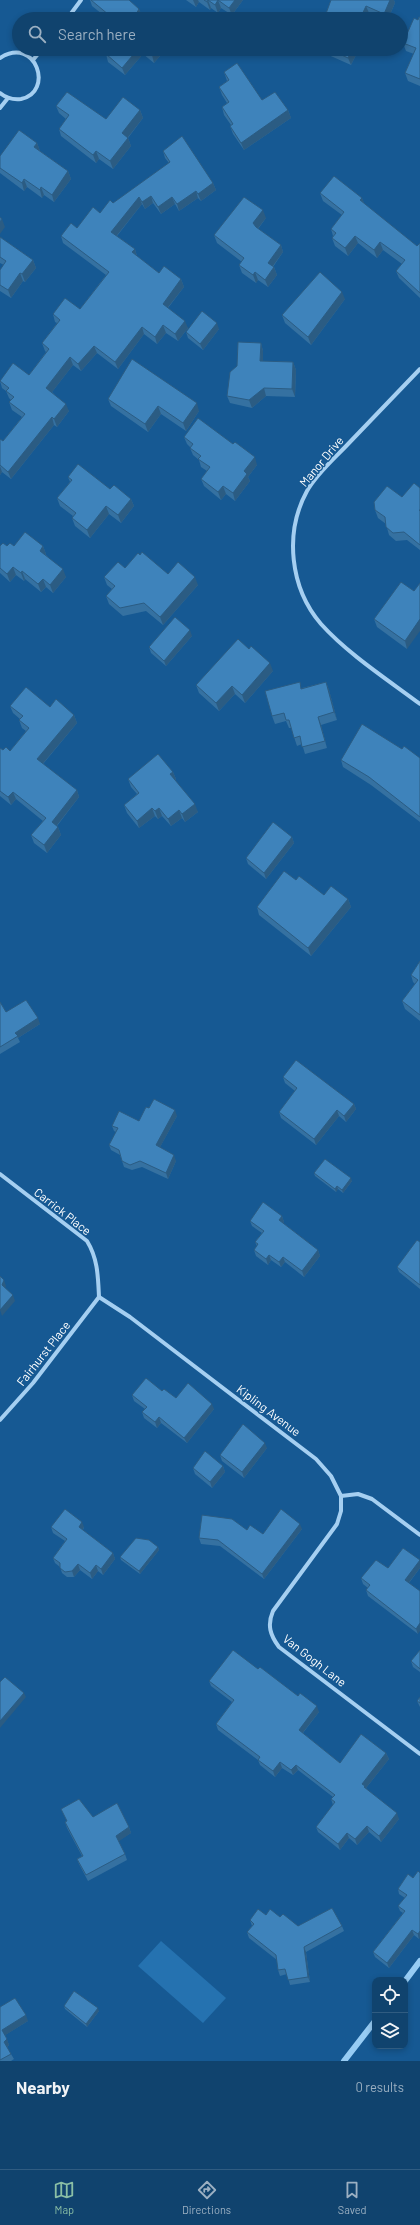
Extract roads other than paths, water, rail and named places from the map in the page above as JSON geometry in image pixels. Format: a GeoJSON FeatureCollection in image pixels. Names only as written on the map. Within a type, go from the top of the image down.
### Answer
{"type":"FeatureCollection","features":[{"type":"Feature","properties":{"kind":"street"},"geometry":{"type":"LineString","coordinates":[[72,12],[81,0]]}},
{"type":"Feature","properties":{"kind":"street"},"geometry":{"type":"LineString","coordinates":[[0,58],[6,54],[12,54]]}},
{"type":"Feature","properties":{"kind":"street"},"geometry":{"type":"LineString","coordinates":[[0,93],[8,98],[23,98],[35,89],[39,75],[37,66],[33,60],[26,56]]}},
{"type":"Feature","properties":{"kind":"street"},"geometry":{"type":"LineString","coordinates":[[33,60],[36,56]]}},
{"type":"Feature","properties":{"kind":"street"},"geometry":{"type":"LineString","coordinates":[[0,108],[8,98]]}},
{"type":"Feature","properties":{"kind":"street","name":"Manor Drive"},"geometry":{"type":"LineString","coordinates":[[420,369],[335,458],[308,490],[295,521],[293,537],[293,557],[298,582],[303,596],[321,624],[345,646],[420,704]]}},
{"type":"Feature","properties":{"kind":"street","name":"Carrick Place"},"geometry":{"type":"LineString","coordinates":[[0,1174],[87,1241],[93,1252],[97,1267],[99,1297]]}},
{"type":"Feature","properties":{"kind":"street","name":"Fairhurst Place"},"geometry":{"type":"LineString","coordinates":[[0,1420],[34,1383],[99,1297]]}},
{"type":"Feature","properties":{"kind":"street","name":"Kipling Avenue"},"geometry":{"type":"LineString","coordinates":[[99,1297],[130,1317],[316,1459],[331,1476],[340,1496]]}},
{"type":"Feature","properties":{"kind":"street"},"geometry":{"type":"LineString","coordinates":[[340,1496],[358,1494],[372,1499],[420,1536]]}},
{"type":"Feature","properties":{"kind":"street","name":"Van Gogh Lane"},"geometry":{"type":"LineString","coordinates":[[340,1496],[341,1511],[337,1524],[273,1611],[270,1619],[272,1638],[279,1647],[420,1754]]}},
{"type":"Feature","properties":{"kind":"waterway"},"geometry":{"type":"LineString","coordinates":[[408,1977],[420,1961]]}},
{"type":"Feature","properties":{"kind":"waterway"},"geometry":{"type":"LineString","coordinates":[[344,2061],[372,2025]]}}]}
